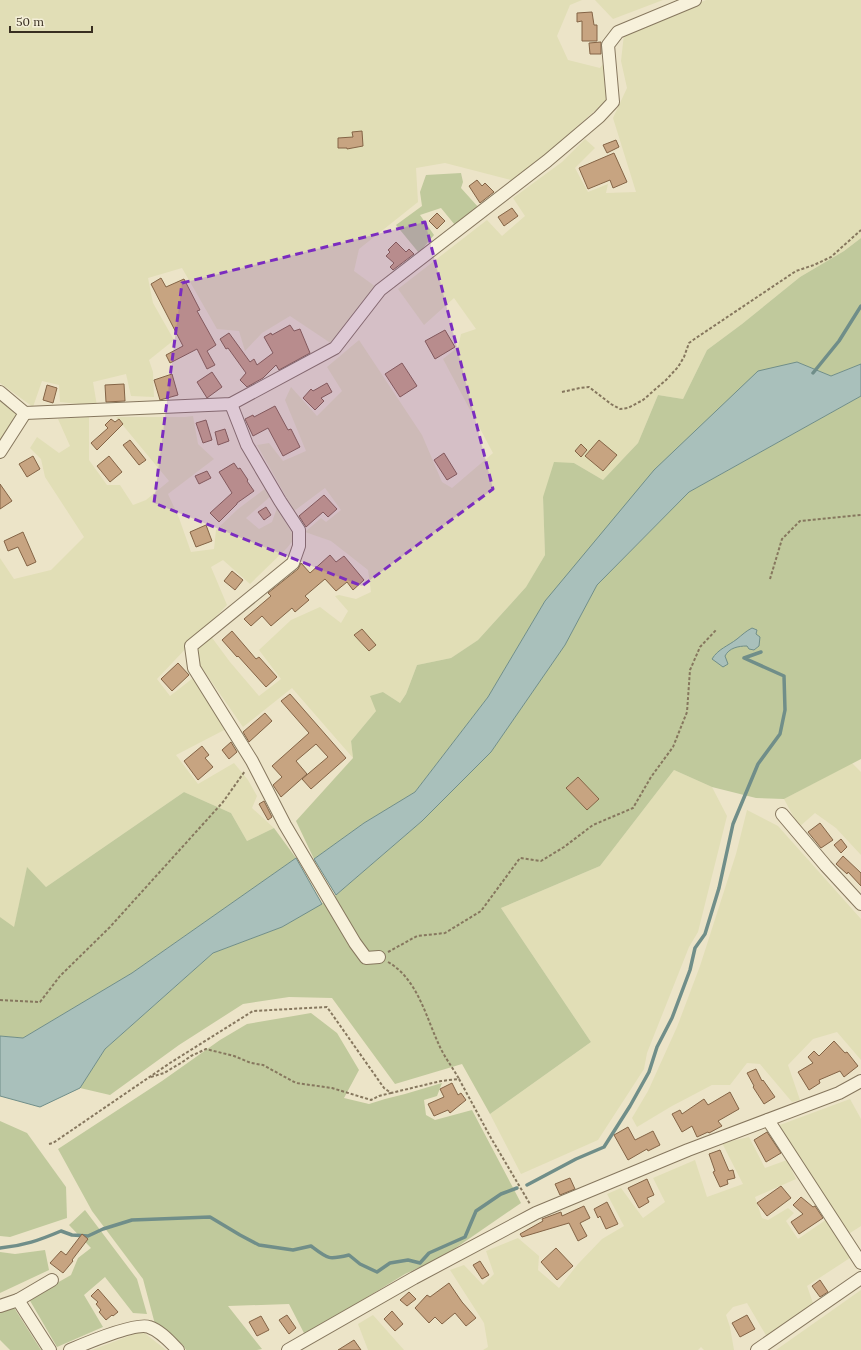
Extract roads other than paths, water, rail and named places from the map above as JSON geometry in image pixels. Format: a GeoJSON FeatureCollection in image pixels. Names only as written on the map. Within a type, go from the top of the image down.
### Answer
{"type":"FeatureCollection","features":[{"type":"Feature","properties":{"kind":"street"},"geometry":{"type":"LineString","coordinates":[[0,392],[25,413],[230,404],[335,348],[380,290],[547,161],[599,117],[613,102],[608,45],[618,32],[695,0]]}},
{"type":"Feature","properties":{"kind":"street"},"geometry":{"type":"LineString","coordinates":[[230,404],[247,445],[299,530],[299,546],[294,563],[191,646],[194,668],[252,761],[285,825],[355,943],[366,958],[379,957]]}},
{"type":"Feature","properties":{"kind":"street"},"geometry":{"type":"LineString","coordinates":[[0,452],[25,413]]}},
{"type":"Feature","properties":{"kind":"street"},"geometry":{"type":"LineString","coordinates":[[782,814],[826,866],[861,904]]}},
{"type":"Feature","properties":{"kind":"street"},"geometry":{"type":"LineString","coordinates":[[288,1350],[414,1278],[536,1213],[688,1150],[839,1093],[861,1081]]}},
{"type":"Feature","properties":{"kind":"street"},"geometry":{"type":"LineString","coordinates":[[768,1120],[861,1263]]}},
{"type":"Feature","properties":{"kind":"street"},"geometry":{"type":"LineString","coordinates":[[757,1350],[861,1278]]}},
{"type":"Feature","properties":{"kind":"street"},"geometry":{"type":"LineString","coordinates":[[0,1306],[18,1300],[52,1280]]}},
{"type":"Feature","properties":{"kind":"street"},"geometry":{"type":"LineString","coordinates":[[18,1300],[50,1350]]}},
{"type":"Feature","properties":{"kind":"street"},"geometry":{"type":"LineString","coordinates":[[70,1350],[92,1340],[135,1327],[148,1326],[164,1336],[178,1350]]}},
{"type":"Feature","properties":{"kind":"water"},"geometry":{"type":"Polygon","coordinates":[[[797,362],[831,376],[861,364],[861,396],[689,492],[597,585],[565,645],[491,752],[422,821],[336,895],[314,859],[364,823],[415,792],[488,697],[545,601],[654,470],[758,371],[797,362]]]}},
{"type":"Feature","properties":{"kind":"water"},"geometry":{"type":"Polygon","coordinates":[[[752,628],[757,630],[756,634],[760,637],[759,646],[754,650],[749,649],[747,646],[731,649],[725,656],[728,664],[723,667],[712,659],[720,650],[752,628]]]}},
{"type":"Feature","properties":{"kind":"water"},"geometry":{"type":"Polygon","coordinates":[[[296,858],[322,904],[282,927],[213,953],[105,1049],[80,1088],[40,1107],[0,1096],[0,1036],[23,1038],[132,973],[296,858]]]}},
{"type":"Feature","properties":{"kind":"waterway"},"geometry":{"type":"LineString","coordinates":[[813,373],[839,341],[861,306]]}},
{"type":"Feature","properties":{"kind":"waterway"},"geometry":{"type":"LineString","coordinates":[[527,1185],[576,1159],[604,1147],[630,1106],[649,1072],[657,1047],[672,1018],[690,970],[695,948],[705,934],[719,888],[733,824],[758,764],[780,734],[785,710],[784,676],[744,658],[761,652]]}},
{"type":"Feature","properties":{"kind":"waterway"},"geometry":{"type":"LineString","coordinates":[[0,1248],[31,1242],[61,1231],[72,1235],[88,1236],[103,1229],[132,1220],[210,1217],[259,1245],[293,1250],[311,1246],[321,1254],[332,1258],[349,1255],[360,1264],[377,1272],[390,1263],[408,1260],[420,1263],[429,1253],[465,1237],[476,1211],[501,1194],[517,1188]]}}]}
